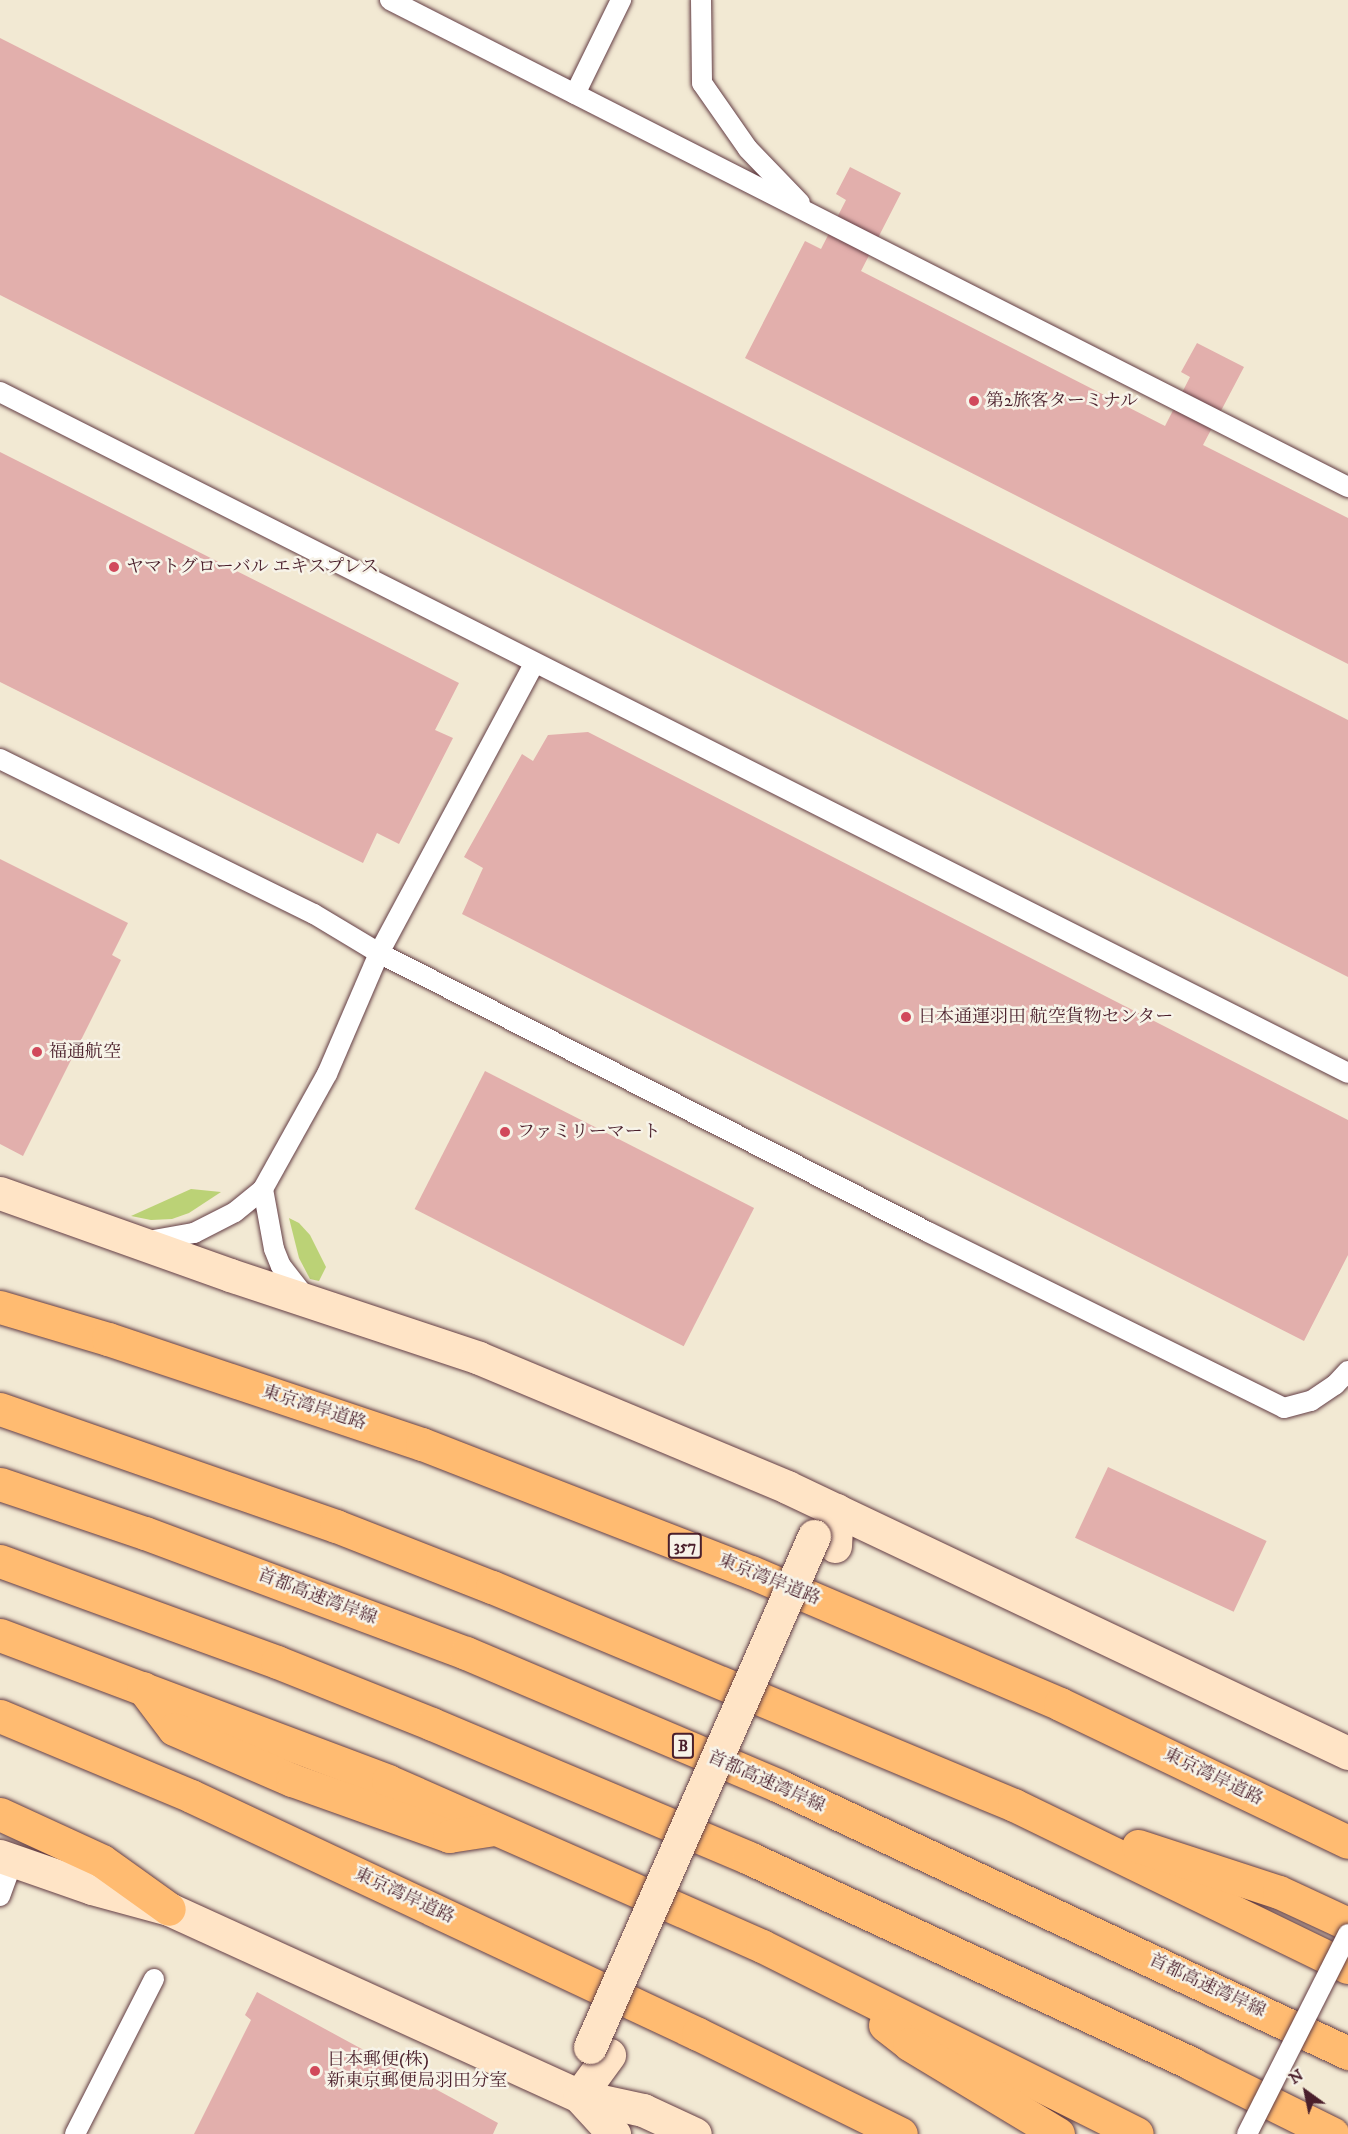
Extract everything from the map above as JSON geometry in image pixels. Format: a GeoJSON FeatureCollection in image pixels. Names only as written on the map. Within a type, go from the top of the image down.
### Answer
{"type":"FeatureCollection","features":[{"type":"Feature","properties":{"kind":"highway","name":"東京湾岸道路"},"geometry":{"type":"LineString","coordinates":[[0,1307],[108,1339],[422,1444],[740,1568],[1060,1704],[1348,1842]]}},
{"type":"Feature","properties":{"kind":"highway"},"geometry":{"type":"LineString","coordinates":[[0,1409],[347,1530],[492,1587],[1014,1805],[1348,1967]]}},
{"type":"Feature","properties":{"kind":"highway","name":"首都高速湾岸線"},"geometry":{"type":"LineString","coordinates":[[0,1484],[145,1533],[477,1657],[779,1786],[1348,2053]]}},
{"type":"Feature","properties":{"kind":"highway"},"geometry":{"type":"LineString","coordinates":[[0,1562],[332,1684],[749,1858],[1192,2064],[1333,2134]]}},
{"type":"Feature","properties":{"kind":"highway"},"geometry":{"type":"LineString","coordinates":[[0,1635],[313,1751],[762,1946],[1137,2134]]}},
{"type":"Feature","properties":{"kind":"highway","name":"東京湾岸道路"},"geometry":{"type":"LineString","coordinates":[[0,1716],[202,1801],[698,2034],[901,2134]]}},
{"type":"Feature","properties":{"kind":"highway"},"geometry":{"type":"LineString","coordinates":[[1014,1805],[1279,1892],[1348,1924]]}},
{"type":"Feature","properties":{"kind":"highway"},"geometry":{"type":"LineString","coordinates":[[0,1814],[102,1861],[169,1908]]}},
{"type":"Feature","properties":{"kind":"highway"},"geometry":{"type":"LineString","coordinates":[[828,1979],[909,2044],[1058,2134]]}},
{"type":"Feature","properties":{"kind":"street"},"geometry":{"type":"LineString","coordinates":[[0,1193],[133,1242],[479,1358],[837,1510],[1348,1753]]}},
{"type":"Feature","properties":{"kind":"street"},"geometry":{"type":"LineString","coordinates":[[579,2096],[837,1510]]}},
{"type":"Feature","properties":{"kind":"street"},"geometry":{"type":"LineString","coordinates":[[7,1858],[92,1888],[169,1908],[579,2096],[643,2110],[695,2134]]}},
{"type":"Feature","properties":{"kind":"street"},"geometry":{"type":"LineString","coordinates":[[579,2096],[614,2134]]}},
{"type":"Feature","properties":{"kind":"lane"},"geometry":{"type":"LineString","coordinates":[[390,0],[1348,487]]}},
{"type":"Feature","properties":{"kind":"lane"},"geometry":{"type":"LineString","coordinates":[[575,94],[621,0]]}},
{"type":"Feature","properties":{"kind":"lane"},"geometry":{"type":"LineString","coordinates":[[701,0],[702,83],[748,149],[813,216]]}},
{"type":"Feature","properties":{"kind":"lane"},"geometry":{"type":"LineString","coordinates":[[0,392],[534,664],[1348,1073]]}},
{"type":"Feature","properties":{"kind":"lane"},"geometry":{"type":"LineString","coordinates":[[133,1242],[194,1233],[235,1212],[263,1189],[327,1074],[379,953],[534,664]]}},
{"type":"Feature","properties":{"kind":"lane"},"geometry":{"type":"LineString","coordinates":[[0,759],[314,914],[379,953],[1284,1408],[1311,1401],[1335,1385],[1348,1371]]}},
{"type":"Feature","properties":{"kind":"lane"},"geometry":{"type":"LineString","coordinates":[[263,1189],[274,1249],[281,1266],[312,1303]]}},
{"type":"Feature","properties":{"kind":"lane"},"geometry":{"type":"LineString","coordinates":[[0,1896],[7,1858]]}},
{"type":"Feature","properties":{"kind":"lane"},"geometry":{"type":"LineString","coordinates":[[1246,2134],[1348,1934]]}},
{"type":"Feature","properties":{"kind":"lane"},"geometry":{"type":"LineString","coordinates":[[75,2134],[154,1979]]}},
{"type":"Feature","properties":{"kind":"green space"},"geometry":{"type":"Polygon","coordinates":[[[191,1189],[221,1192],[189,1213],[172,1219],[151,1220],[131,1216],[191,1189]]]}},
{"type":"Feature","properties":{"kind":"green space"},"geometry":{"type":"Polygon","coordinates":[[[289,1218],[299,1223],[310,1235],[326,1267],[319,1281],[310,1279],[299,1258],[289,1218]]]}},
{"type":"Feature","properties":{"kind":"building"},"geometry":{"type":"Polygon","coordinates":[[[0,38],[1348,720],[1348,977],[0,295],[0,38]]]}},
{"type":"Feature","properties":{"kind":"building","name":"第2旅客ターミナル"},"geometry":{"type":"Polygon","coordinates":[[[850,167],[901,193],[861,271],[1165,426],[1190,377],[1181,372],[1197,343],[1244,367],[1203,445],[1348,518],[1348,664],[745,358],[805,241],[821,249],[846,200],[836,194],[850,167]]]}},
{"type":"Feature","properties":{"kind":"building","name":"ヤマトグローバル エキスプレス"},"geometry":{"type":"Polygon","coordinates":[[[0,452],[459,683],[435,730],[453,738],[399,844],[377,833],[363,863],[0,682],[0,452]]]}},
{"type":"Feature","properties":{"kind":"building","name":"日本通運羽田 航空貨物センター"},"geometry":{"type":"Polygon","coordinates":[[[588,732],[1348,1120],[1348,1255],[1304,1341],[462,914],[483,868],[464,857],[522,754],[533,761],[548,735],[588,732]]]}},
{"type":"Feature","properties":{"kind":"building","name":"福通航空"},"geometry":{"type":"Polygon","coordinates":[[[0,859],[128,923],[112,955],[121,960],[23,1156],[0,1144],[0,859]]]}},
{"type":"Feature","properties":{"kind":"building"},"geometry":{"type":"Polygon","coordinates":[[[485,1071],[754,1208],[684,1346],[415,1209],[485,1071]]]}},
{"type":"Feature","properties":{"kind":"building"},"geometry":{"type":"Polygon","coordinates":[[[1108,1467],[1267,1541],[1234,1612],[1075,1538],[1108,1467]]]}},
{"type":"Feature","properties":{"kind":"building","name":"日本郵便(株) 新東京郵便局羽田分室"},"geometry":{"type":"Polygon","coordinates":[[[257,1992],[498,2123],[493,2134],[194,2134],[251,2020],[245,2015],[257,1992]]]}},
{"type":"Feature","properties":{"kind":"place","name":"第2旅客ターミナル"},"geometry":{"type":"Point","coordinates":[974,401]}},
{"type":"Feature","properties":{"kind":"place","name":"ヤマトグローバル エキスプレス"},"geometry":{"type":"Point","coordinates":[114,567]}},
{"type":"Feature","properties":{"kind":"place","name":"日本通運羽田 航空貨物センター"},"geometry":{"type":"Point","coordinates":[906,1017]}},
{"type":"Feature","properties":{"kind":"place","name":"福通航空"},"geometry":{"type":"Point","coordinates":[37,1052]}},
{"type":"Feature","properties":{"kind":"place","name":"ファミリーマート"},"geometry":{"type":"Point","coordinates":[505,1132]}},
{"type":"Feature","properties":{"kind":"place","name":"日本郵便(株) 新東京郵便局羽田分室"},"geometry":{"type":"Point","coordinates":[315,2071]}}]}
